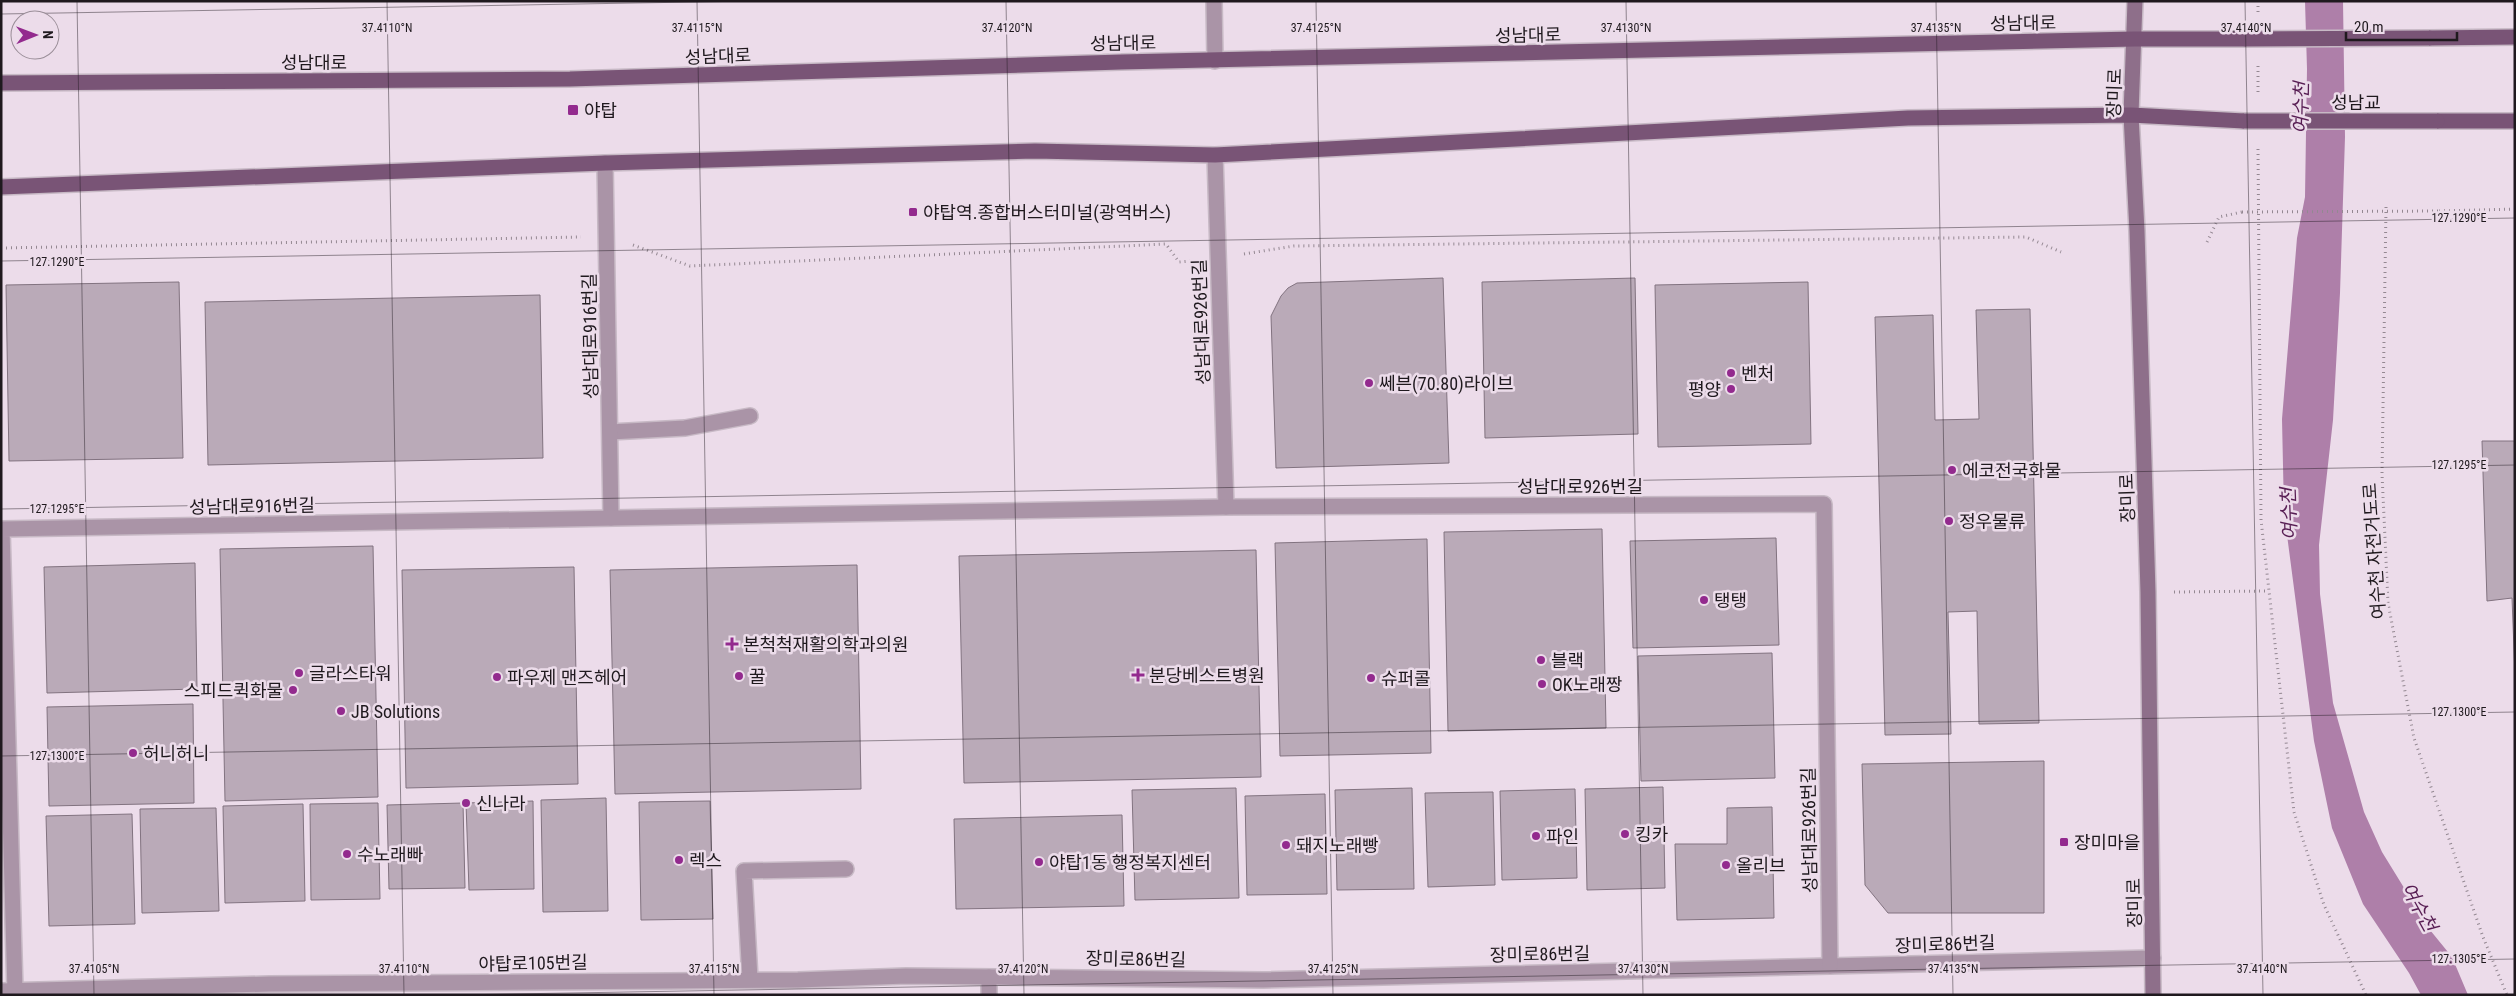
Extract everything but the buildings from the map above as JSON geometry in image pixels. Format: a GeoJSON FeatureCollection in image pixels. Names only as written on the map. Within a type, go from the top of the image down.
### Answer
{"type":"FeatureCollection","features":[{"type":"Feature","properties":{"kind":"main road","name":"성남대로"},"geometry":{"type":"LineString","coordinates":[[1,83],[570,79],[1121,62],[2134,39],[2515,37]]}},
{"type":"Feature","properties":{"kind":"main road","name":"성남교"},"geometry":{"type":"LineString","coordinates":[[2131,115],[2244,121],[2515,121]]}},
{"type":"Feature","properties":{"kind":"main road"},"geometry":{"type":"LineString","coordinates":[[1,187],[604,163],[1035,151],[1215,155],[1908,118],[2131,115]]}},
{"type":"Feature","properties":{"kind":"street"},"geometry":{"type":"LineString","coordinates":[[1214,1],[1215,61]]}},
{"type":"Feature","properties":{"kind":"street","name":"장미로"},"geometry":{"type":"LineString","coordinates":[[2135,1],[2131,115],[2137,231],[2148,592],[2153,995]]}},
{"type":"Feature","properties":{"kind":"street","name":"성남대로926번길"},"geometry":{"type":"LineString","coordinates":[[1215,155],[1226,507],[1824,504],[1830,966]]}},
{"type":"Feature","properties":{"kind":"street","name":"성남대로916번길"},"geometry":{"type":"LineString","coordinates":[[8,991],[2,529],[611,518],[604,163]]}},
{"type":"Feature","properties":{"kind":"street"},"geometry":{"type":"LineString","coordinates":[[610,432],[685,428],[750,416]]}},
{"type":"Feature","properties":{"kind":"street"},"geometry":{"type":"LineString","coordinates":[[611,518],[1226,507]]}},
{"type":"Feature","properties":{"kind":"street"},"geometry":{"type":"LineString","coordinates":[[750,979],[744,871],[846,869]]}},
{"type":"Feature","properties":{"kind":"street","name":"장미로86번길"},"geometry":{"type":"LineString","coordinates":[[989,976],[1263,987],[1830,966],[2153,958]]}},
{"type":"Feature","properties":{"kind":"street","name":"야탑로105번길"},"geometry":{"type":"LineString","coordinates":[[8,991],[269,989],[750,979],[798,987],[906,976],[989,976]]}},
{"type":"Feature","properties":{"kind":"street"},"geometry":{"type":"LineString","coordinates":[[989,976],[989,995]]}},
{"type":"Feature","properties":{"kind":"path"},"geometry":{"type":"LineString","coordinates":[[2258,1],[2258,21]]}},
{"type":"Feature","properties":{"kind":"path"},"geometry":{"type":"LineString","coordinates":[[2258,60],[2258,99]]}},
{"type":"Feature","properties":{"kind":"path"},"geometry":{"type":"LineString","coordinates":[[2258,139],[2261,520],[2294,812],[2324,905],[2366,995]]}},
{"type":"Feature","properties":{"kind":"path","name":"여수천 자전거도로"},"geometry":{"type":"LineString","coordinates":[[2386,207],[2382,474],[2388,603],[2414,738],[2483,937],[2508,995]]}},
{"type":"Feature","properties":{"kind":"path"},"geometry":{"type":"LineString","coordinates":[[2207,242],[2219,217],[2242,212],[2515,209]]}},
{"type":"Feature","properties":{"kind":"path"},"geometry":{"type":"LineString","coordinates":[[1,248],[606,236],[690,266],[1166,244],[1179,262],[1218,259],[1294,246],[2026,237],[2061,252]]}},
{"type":"Feature","properties":{"kind":"path"},"geometry":{"type":"LineString","coordinates":[[2148,592],[2268,591]]}},
{"type":"Feature","properties":{"kind":"water","name":"여수천"},"geometry":{"type":"Polygon","coordinates":[[[2305,1],[2343,1],[2345,137],[2340,293],[2333,420],[2319,545],[2320,594],[2333,703],[2364,812],[2382,852],[2430,930],[2452,957],[2468,995],[2421,995],[2409,973],[2363,904],[2332,828],[2314,741],[2284,512],[2282,419],[2297,238],[2305,197],[2307,69],[2305,1]]]}},
{"type":"Feature","properties":{"kind":"place","name":"야탑"},"geometry":{"type":"Point","coordinates":[573,110]}},
{"type":"Feature","properties":{"kind":"place","name":"야탑역.종합버스터미널(광역버스)"},"geometry":{"type":"Point","coordinates":[913,212]}},
{"type":"Feature","properties":{"kind":"place","name":"벤처"},"geometry":{"type":"Point","coordinates":[1731,373]}},
{"type":"Feature","properties":{"kind":"place","name":"쎄븐(70.80)라이브"},"geometry":{"type":"Point","coordinates":[1369,383]}},
{"type":"Feature","properties":{"kind":"place","name":"평양"},"geometry":{"type":"Point","coordinates":[1731,389]}},
{"type":"Feature","properties":{"kind":"place","name":"에코전국화물"},"geometry":{"type":"Point","coordinates":[1952,470]}},
{"type":"Feature","properties":{"kind":"place","name":"정우물류"},"geometry":{"type":"Point","coordinates":[1949,521]}},
{"type":"Feature","properties":{"kind":"place","name":"탱탱"},"geometry":{"type":"Point","coordinates":[1704,600]}},
{"type":"Feature","properties":{"kind":"place","name":"본척척재활의학과의원"},"geometry":{"type":"Point","coordinates":[732,644]}},
{"type":"Feature","properties":{"kind":"place","name":"블랙"},"geometry":{"type":"Point","coordinates":[1541,660]}},
{"type":"Feature","properties":{"kind":"place","name":"글라스타워"},"geometry":{"type":"Point","coordinates":[299,673]}},
{"type":"Feature","properties":{"kind":"place","name":"분당베스트병원"},"geometry":{"type":"Point","coordinates":[1138,675]}},
{"type":"Feature","properties":{"kind":"place","name":"꿀"},"geometry":{"type":"Point","coordinates":[739,676]}},
{"type":"Feature","properties":{"kind":"place","name":"파우제 맨즈헤어"},"geometry":{"type":"Point","coordinates":[497,677]}},
{"type":"Feature","properties":{"kind":"place","name":"슈퍼콜"},"geometry":{"type":"Point","coordinates":[1371,678]}},
{"type":"Feature","properties":{"kind":"place","name":"OK노래짱"},"geometry":{"type":"Point","coordinates":[1542,684]}},
{"type":"Feature","properties":{"kind":"place","name":"스피드퀵화물"},"geometry":{"type":"Point","coordinates":[293,690]}},
{"type":"Feature","properties":{"kind":"place","name":"JB Solutions"},"geometry":{"type":"Point","coordinates":[341,711]}},
{"type":"Feature","properties":{"kind":"place","name":"허니허니"},"geometry":{"type":"Point","coordinates":[133,753]}},
{"type":"Feature","properties":{"kind":"place","name":"신나라"},"geometry":{"type":"Point","coordinates":[466,803]}},
{"type":"Feature","properties":{"kind":"place","name":"킹카"},"geometry":{"type":"Point","coordinates":[1625,834]}},
{"type":"Feature","properties":{"kind":"place","name":"파인"},"geometry":{"type":"Point","coordinates":[1536,836]}},
{"type":"Feature","properties":{"kind":"place","name":"장미마을"},"geometry":{"type":"Point","coordinates":[2064,842]}},
{"type":"Feature","properties":{"kind":"place","name":"돼지노래빵"},"geometry":{"type":"Point","coordinates":[1286,845]}},
{"type":"Feature","properties":{"kind":"place","name":"수노래빠"},"geometry":{"type":"Point","coordinates":[347,854]}},
{"type":"Feature","properties":{"kind":"place","name":"렉스"},"geometry":{"type":"Point","coordinates":[679,860]}},
{"type":"Feature","properties":{"kind":"place","name":"야탑1동 행정복지센터"},"geometry":{"type":"Point","coordinates":[1039,862]}},
{"type":"Feature","properties":{"kind":"place","name":"올리브"},"geometry":{"type":"Point","coordinates":[1726,865]}}]}
